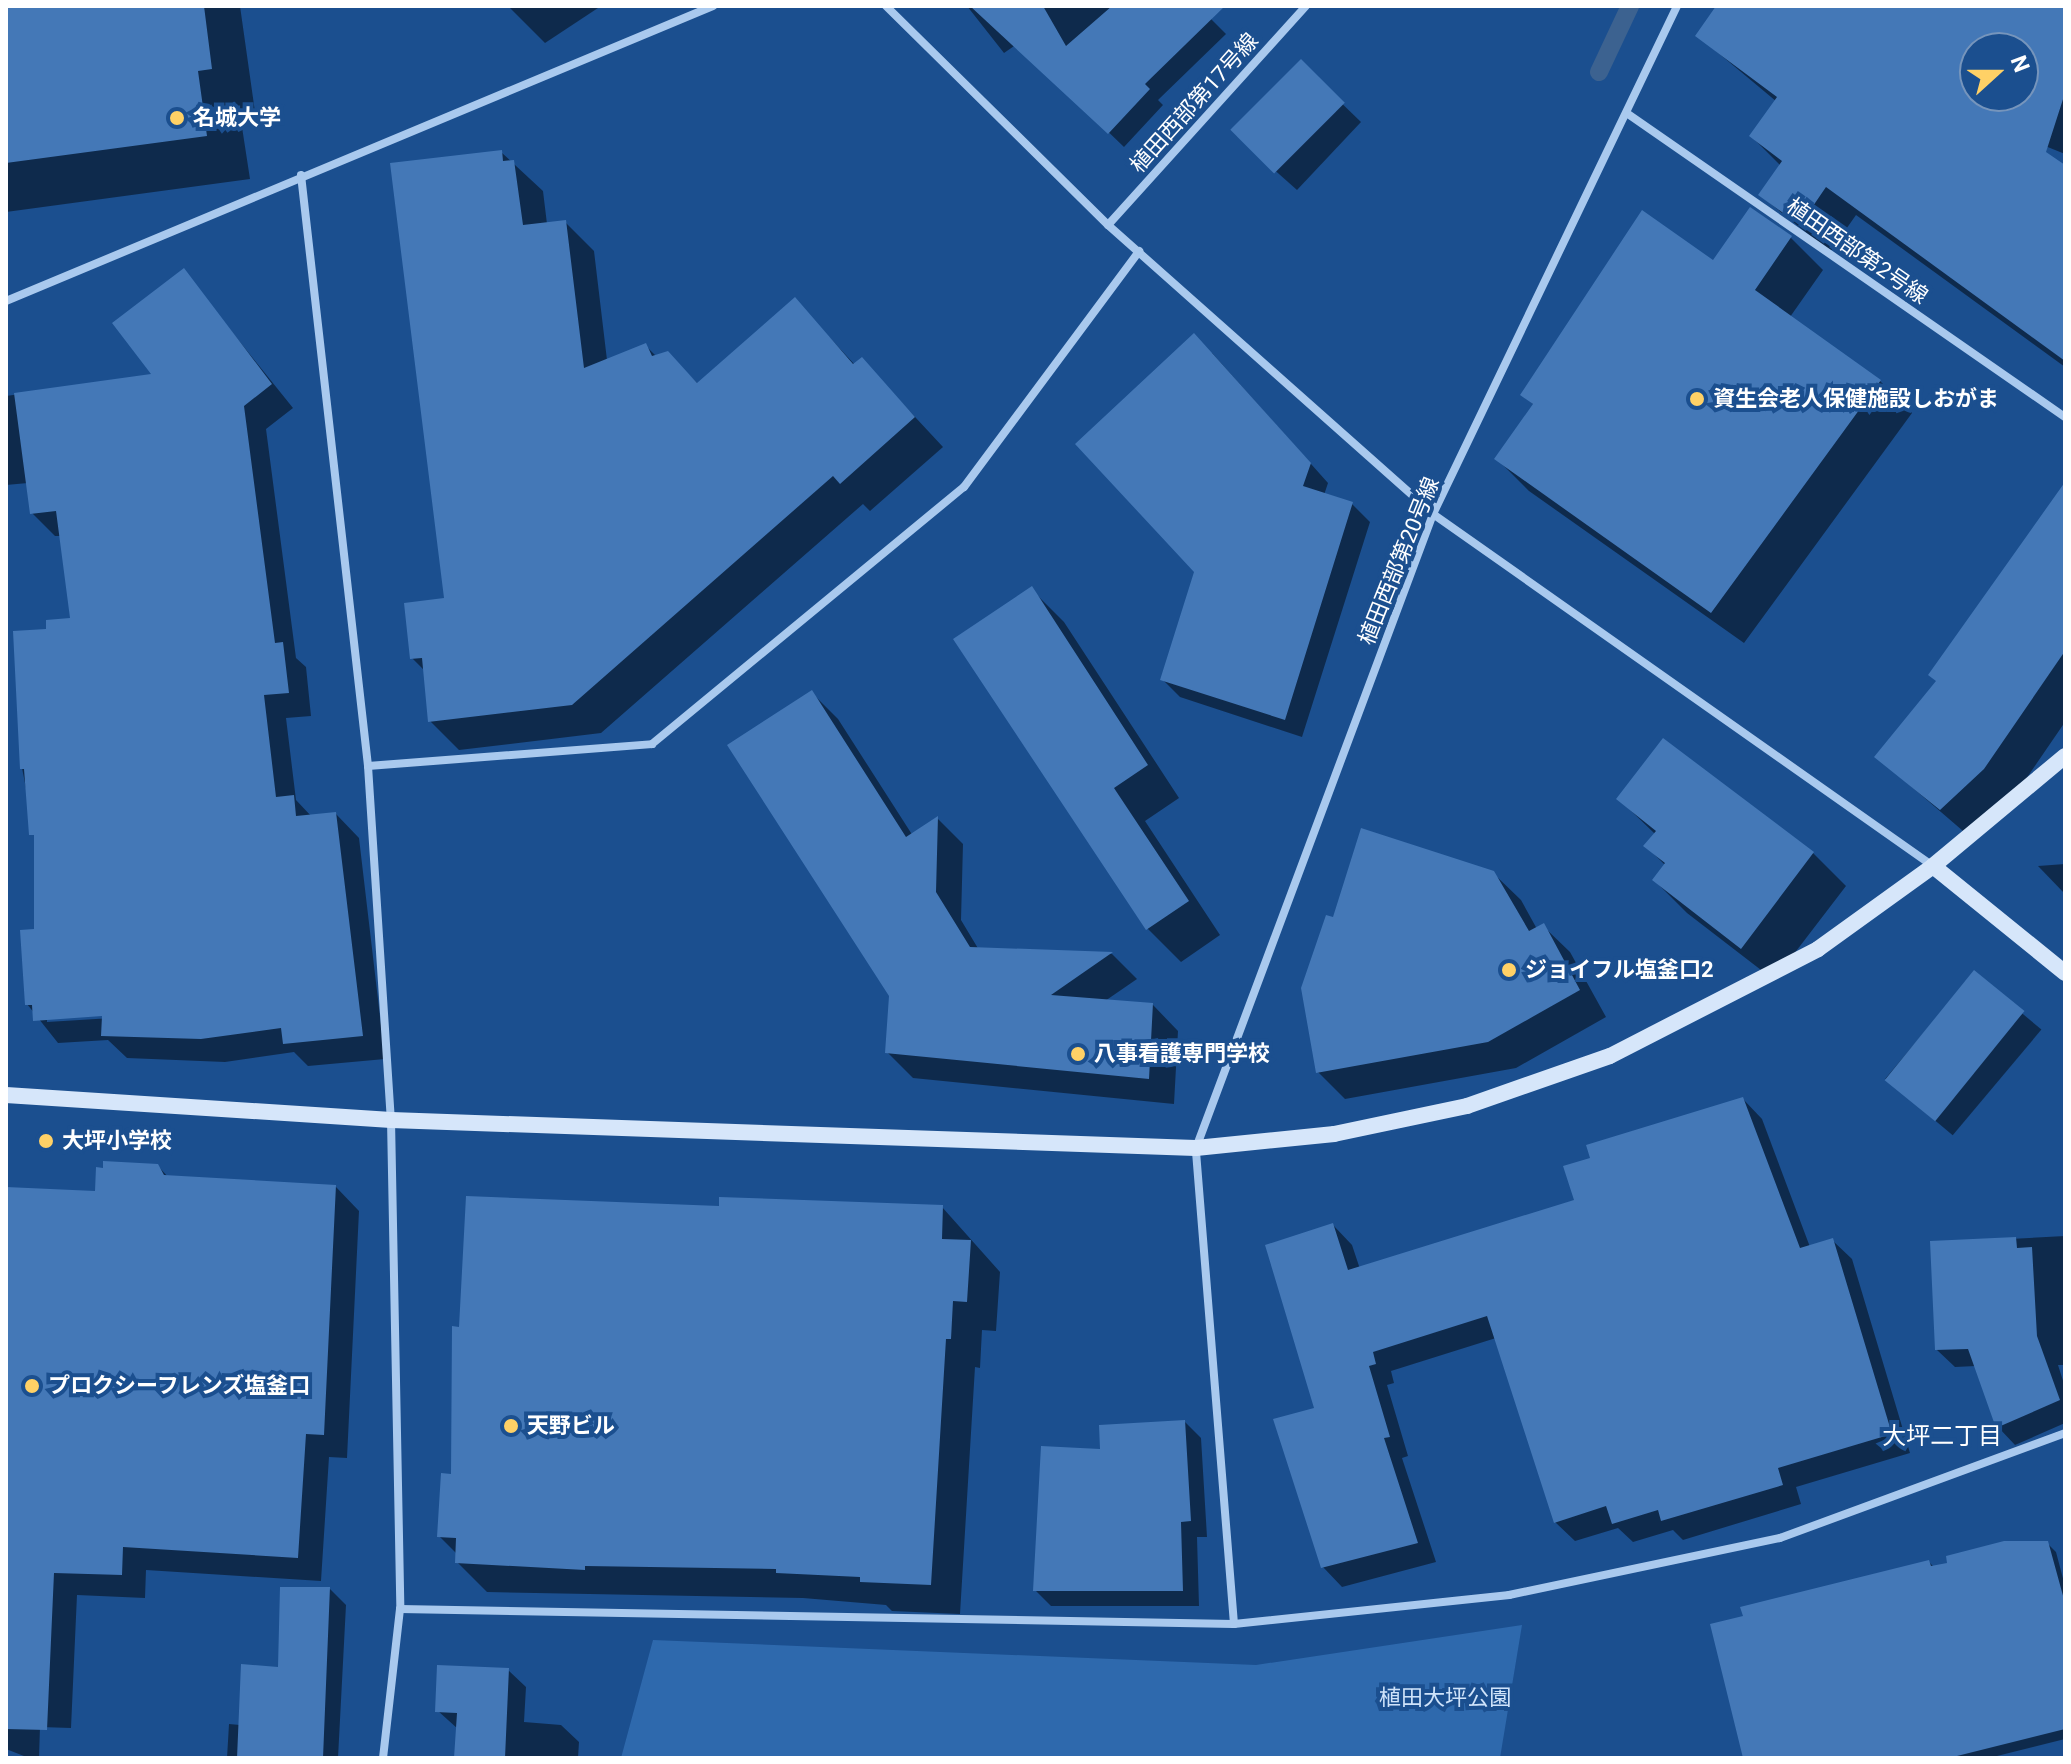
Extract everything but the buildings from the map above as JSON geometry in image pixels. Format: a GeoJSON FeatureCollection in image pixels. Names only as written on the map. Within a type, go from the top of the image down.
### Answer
{"type":"FeatureCollection","features":[{"type":"Feature","properties":{"kind":"street"},"geometry":{"type":"LineString","coordinates":[[6,301],[301,175],[713,6]]}},
{"type":"Feature","properties":{"kind":"street"},"geometry":{"type":"LineString","coordinates":[[886,6],[1108,225],[1433,514],[1933,866],[2065,973]]}},
{"type":"Feature","properties":{"kind":"street","name":"植田西部第17号線"},"geometry":{"type":"LineString","coordinates":[[1108,225],[1306,6]]}},
{"type":"Feature","properties":{"kind":"street","name":"植田西部第20号線"},"geometry":{"type":"LineString","coordinates":[[1196,1148],[1433,514],[1628,114],[1677,6]]}},
{"type":"Feature","properties":{"kind":"street","name":"植田西部第2号線"},"geometry":{"type":"LineString","coordinates":[[1628,114],[2065,417]]}},
{"type":"Feature","properties":{"kind":"street"},"geometry":{"type":"LineString","coordinates":[[301,175],[368,766],[391,1120],[400,1609],[383,1758]]}},
{"type":"Feature","properties":{"kind":"street"},"geometry":{"type":"LineString","coordinates":[[368,766],[652,744],[964,487],[1139,251]]}},
{"type":"Feature","properties":{"kind":"street"},"geometry":{"type":"LineString","coordinates":[[6,1095],[391,1120],[1196,1148],[1334,1134],[1467,1106],[1610,1056],[1818,949],[1933,866],[2065,756]]}},
{"type":"Feature","properties":{"kind":"street"},"geometry":{"type":"LineString","coordinates":[[1196,1148],[1234,1624]]}},
{"type":"Feature","properties":{"kind":"street"},"geometry":{"type":"LineString","coordinates":[[400,1609],[1234,1624],[1509,1595],[1780,1538],[2065,1433]]}},
{"type":"Feature","properties":{"kind":"green space","name":"植田大坪公園"},"geometry":{"type":"Polygon","coordinates":[[[1522,1625],[1500,1758],[621,1758],[653,1640],[1256,1665],[1522,1625]]]}},
{"type":"Feature","properties":{"kind":"waterway"},"geometry":{"type":"LineString","coordinates":[[1599,72],[1630,6]]}},
{"type":"Feature","properties":{"kind":"place","name":"名城大学"},"geometry":{"type":"Point","coordinates":[177,118]}},
{"type":"Feature","properties":{"kind":"place","name":"資生会老人保健施設しおがま"},"geometry":{"type":"Point","coordinates":[1697,399]}},
{"type":"Feature","properties":{"kind":"place","name":"ジョイフル塩釜口2"},"geometry":{"type":"Point","coordinates":[1509,970]}},
{"type":"Feature","properties":{"kind":"place","name":"八事看護専門学校"},"geometry":{"type":"Point","coordinates":[1078,1054]}},
{"type":"Feature","properties":{"kind":"place","name":"大坪小学校"},"geometry":{"type":"Point","coordinates":[46,1141]}},
{"type":"Feature","properties":{"kind":"place","name":"プロクシーフレンズ塩釜口"},"geometry":{"type":"Point","coordinates":[32,1386]}},
{"type":"Feature","properties":{"kind":"place","name":"天野ビル"},"geometry":{"type":"Point","coordinates":[511,1426]}},
{"type":"Feature","properties":{"kind":"district","name":"大坪二丁目"},"geometry":{"type":"Point","coordinates":[1942,1437]}}]}
